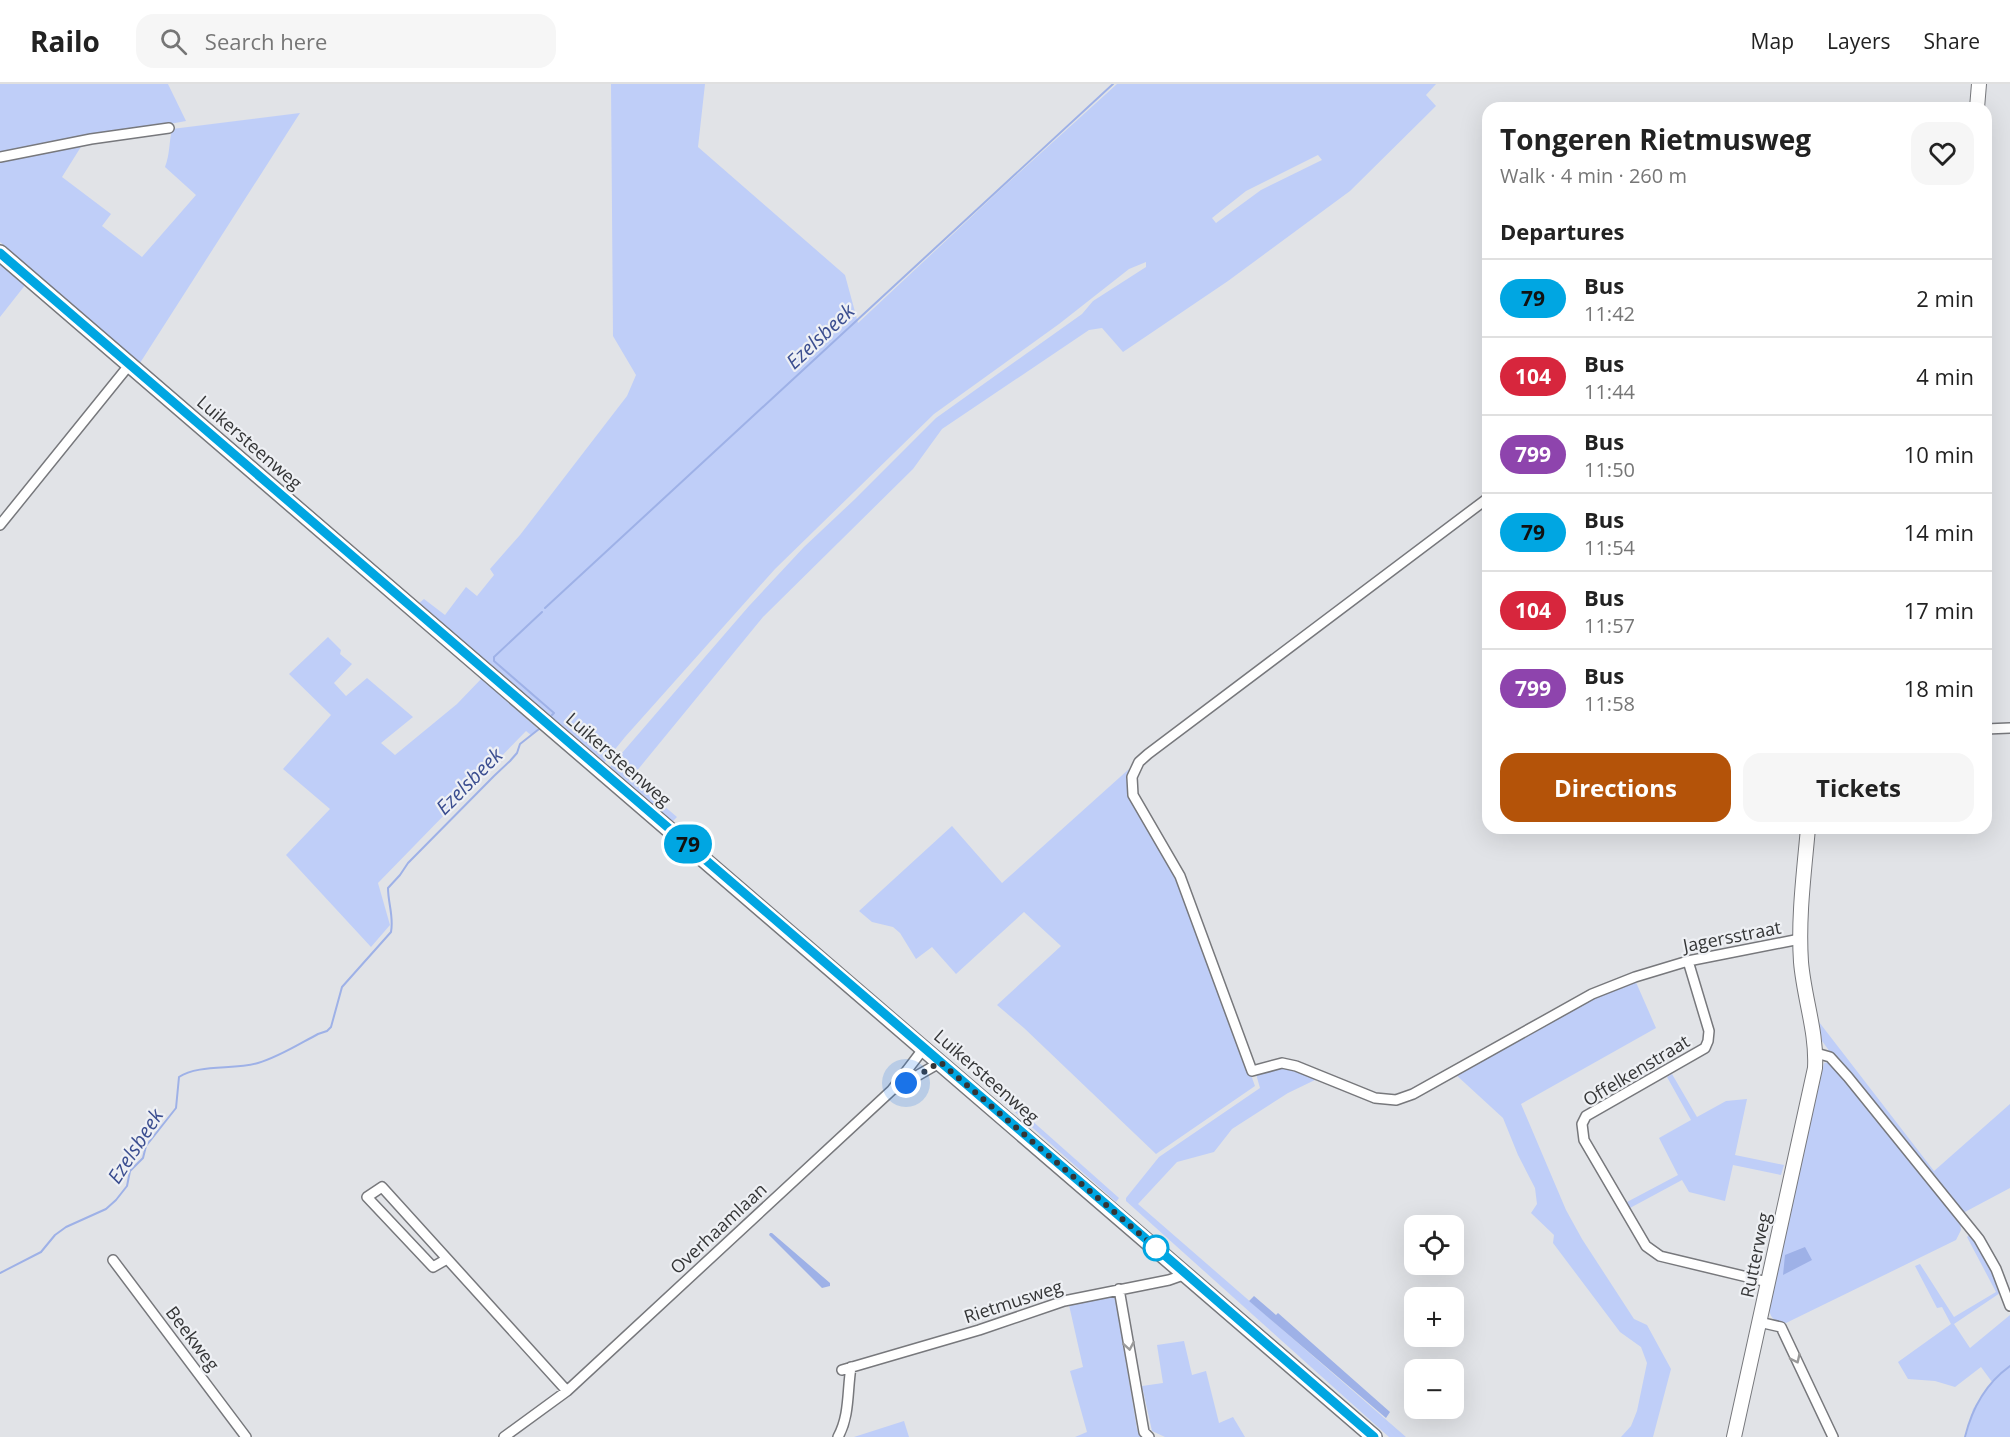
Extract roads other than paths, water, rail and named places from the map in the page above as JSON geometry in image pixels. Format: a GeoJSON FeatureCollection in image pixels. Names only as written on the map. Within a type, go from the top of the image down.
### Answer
{"type":"FeatureCollection","features":[{"type":"Feature","properties":{"kind":"main road","name":"Luikersteenweg"},"geometry":{"type":"LineString","coordinates":[[0,253],[1374,1437]]}},
{"type":"Feature","properties":{"kind":"street"},"geometry":{"type":"LineString","coordinates":[[1978,102],[1979,84]]}},
{"type":"Feature","properties":{"kind":"street"},"geometry":{"type":"LineString","coordinates":[[0,157],[91,138],[169,128]]}},
{"type":"Feature","properties":{"kind":"street"},"geometry":{"type":"LineString","coordinates":[[0,525],[130,364]]}},
{"type":"Feature","properties":{"kind":"street","name":"Jagersstraat"},"geometry":{"type":"LineString","coordinates":[[1482,503],[1148,754],[1139,762],[1132,777],[1133,795],[1180,876],[1252,1071],[1282,1063],[1296,1066],[1375,1098],[1396,1100],[1413,1094],[1592,994],[1635,977],[1688,961],[1800,939]]}},
{"type":"Feature","properties":{"kind":"street"},"geometry":{"type":"LineString","coordinates":[[1992,729],[2010,728]]}},
{"type":"Feature","properties":{"kind":"street","name":"Rutterweg"},"geometry":{"type":"LineString","coordinates":[[1808,834],[1800,939],[1816,1053],[1815,1068],[1759,1322],[1781,1327],[1833,1437]]}},
{"type":"Feature","properties":{"kind":"street","name":"Offelkenstraat"},"geometry":{"type":"LineString","coordinates":[[1688,961],[1709,1030],[1705,1048],[1586,1116],[1582,1124],[1584,1140],[1646,1246],[1660,1256],[1768,1282]]}},
{"type":"Feature","properties":{"kind":"street","name":"Overhaamlaan"},"geometry":{"type":"LineString","coordinates":[[504,1437],[567,1391],[892,1090],[924,1048]]}},
{"type":"Feature","properties":{"kind":"street"},"geometry":{"type":"LineString","coordinates":[[1816,1053],[1830,1057],[1848,1077],[1979,1239],[1996,1269],[2010,1306]]}},
{"type":"Feature","properties":{"kind":"street","name":"Overhaamlaan"},"geometry":{"type":"LineString","coordinates":[[892,1090],[940,1062]]}},
{"type":"Feature","properties":{"kind":"street"},"geometry":{"type":"LineString","coordinates":[[447,1258],[433,1268],[367,1197],[382,1186],[447,1258],[567,1391]]}},
{"type":"Feature","properties":{"kind":"street","name":"Beekweg"},"geometry":{"type":"LineString","coordinates":[[113,1260],[246,1437]]}},
{"type":"Feature","properties":{"kind":"street","name":"Rietmusweg"},"geometry":{"type":"LineString","coordinates":[[838,1437],[848,1414],[847,1369],[979,1330],[1064,1301],[1170,1280],[1186,1274]]}},
{"type":"Feature","properties":{"kind":"street"},"geometry":{"type":"LineString","coordinates":[[1119,1289],[1144,1432],[1149,1437]]}},
{"type":"Feature","properties":{"kind":"street"},"geometry":{"type":"LineString","coordinates":[[1734,1437],[1759,1322]]}},
{"type":"Feature","properties":{"kind":"waterway","name":"Ezelsbeek"},"geometry":{"type":"LineString","coordinates":[[545,608],[1113,84]]}},
{"type":"Feature","properties":{"kind":"waterway","name":"Ezelsbeek"},"geometry":{"type":"LineString","coordinates":[[542,612],[494,657],[494,661],[554,713],[552,715]]}},
{"type":"Feature","properties":{"kind":"waterway","name":"Ezelsbeek"},"geometry":{"type":"LineString","coordinates":[[0,1273],[41,1252],[55,1235],[66,1227],[106,1209],[116,1200],[127,1186],[130,1171],[143,1158],[146,1146],[176,1108],[179,1077],[196,1070],[249,1065],[266,1060],[331,1027],[342,987],[391,932],[388,888],[408,863],[510,761],[517,753],[520,744],[539,729]]}},
{"type":"Feature","properties":{"kind":"waterway"},"geometry":{"type":"LineString","coordinates":[[1965,1437],[1971,1416],[1981,1397],[1993,1381],[2010,1366]]}}]}
